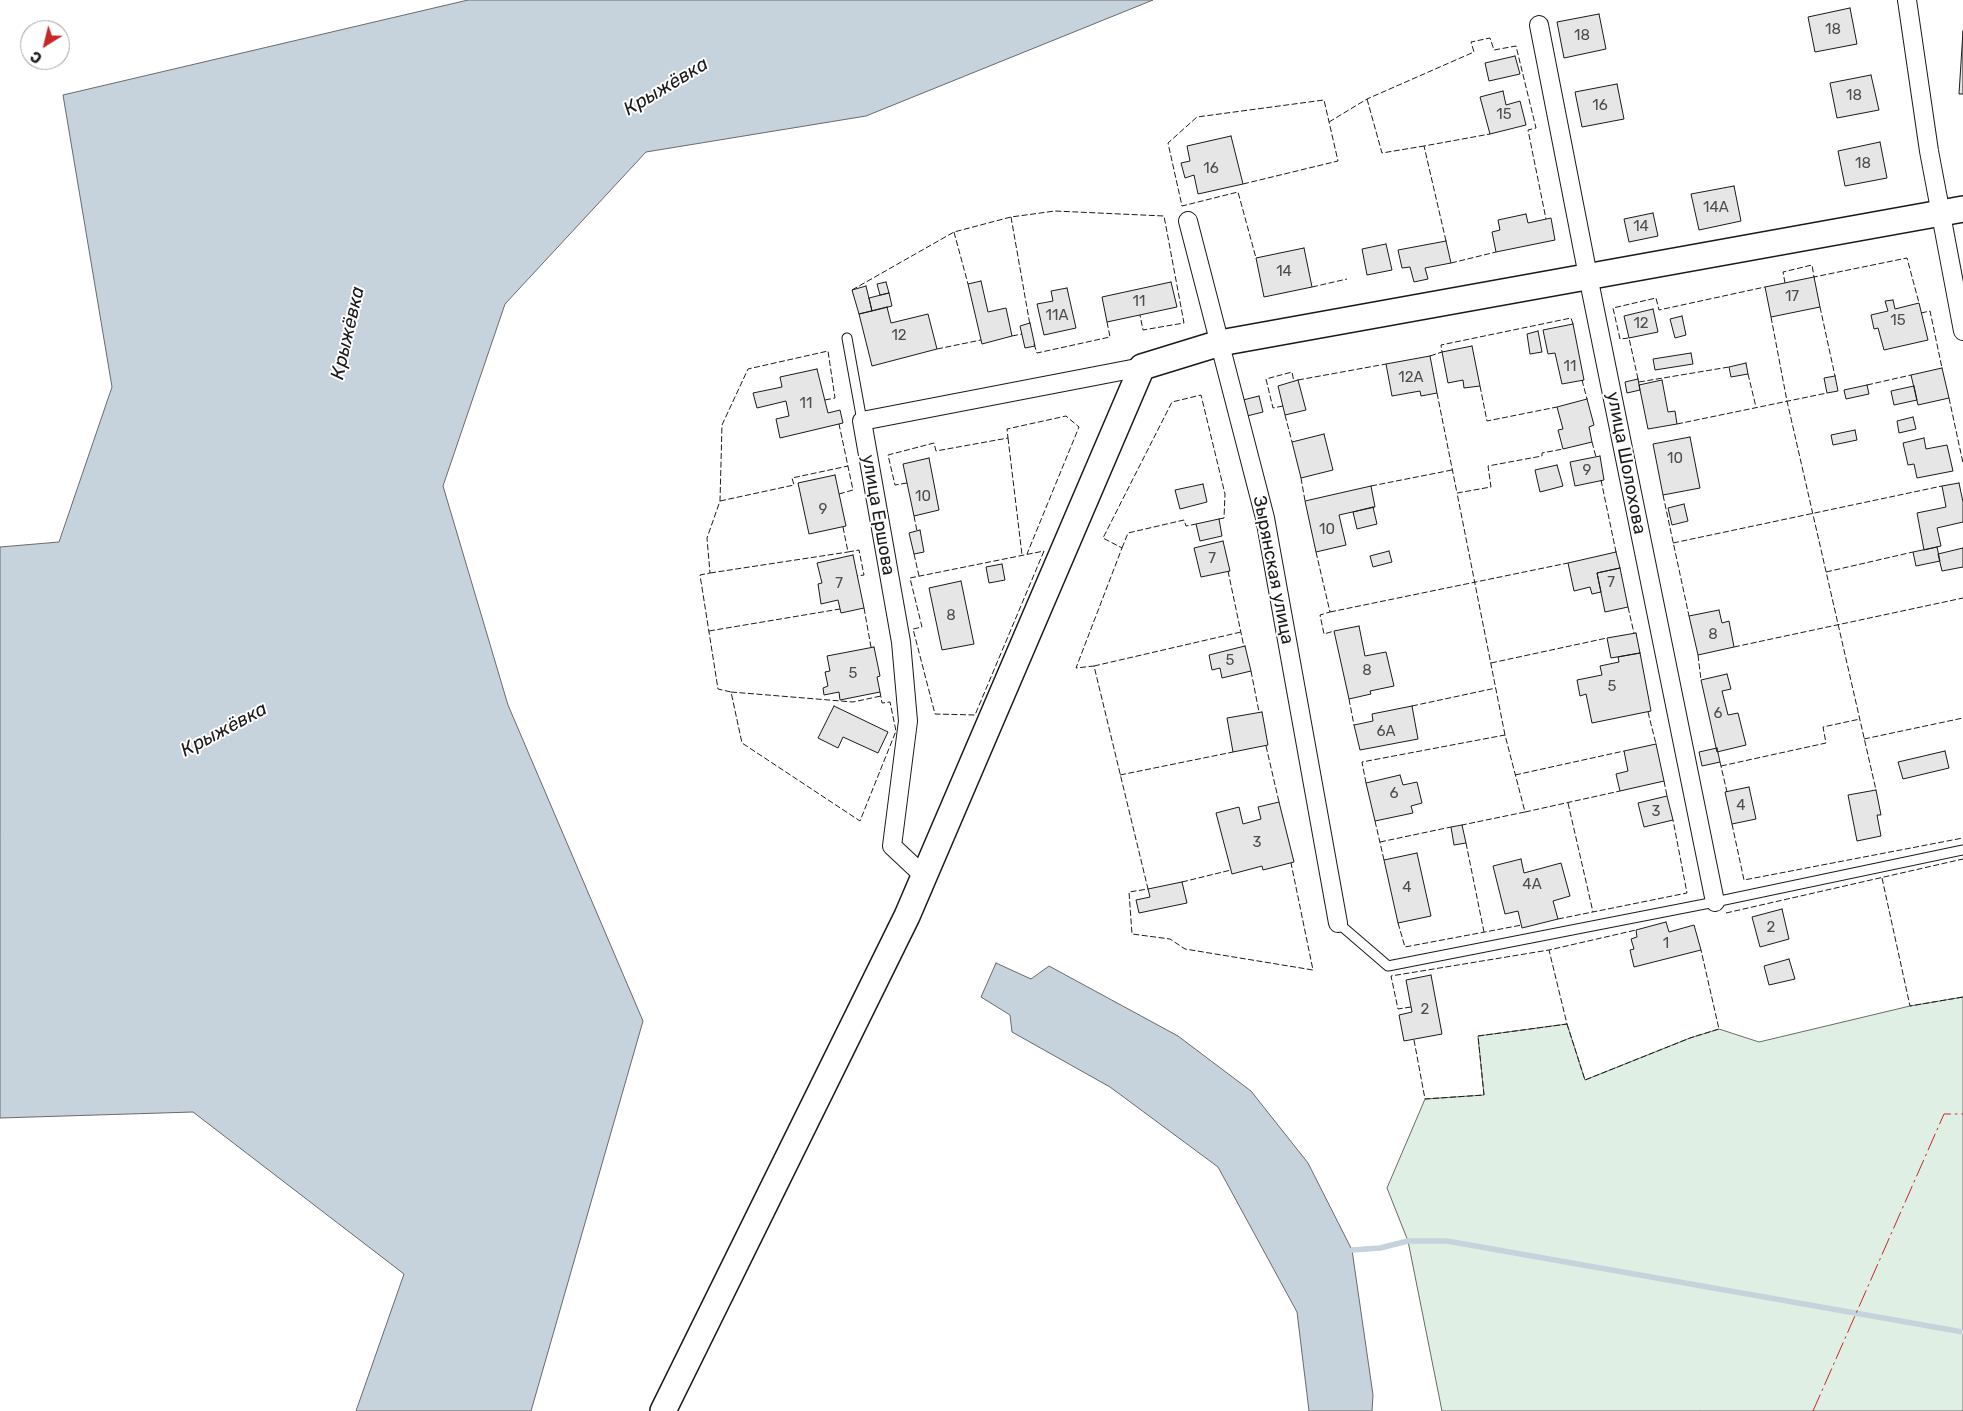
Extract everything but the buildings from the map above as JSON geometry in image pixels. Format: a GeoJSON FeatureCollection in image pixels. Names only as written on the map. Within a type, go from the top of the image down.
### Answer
{"type":"FeatureCollection","features":[{"type":"Feature","properties":{"kind":"main road"},"geometry":{"type":"LineString","coordinates":[[663,1411],[908,916],[1142,367],[1220,343],[1952,211]]}},
{"type":"Feature","properties":{"kind":"street"},"geometry":{"type":"LineString","coordinates":[[1907,0],[1929,151],[1952,211],[1963,331]]}},
{"type":"Feature","properties":{"kind":"street","name":"улица Шолохова"},"geometry":{"type":"LineString","coordinates":[[1539,25],[1715,902]]}},
{"type":"Feature","properties":{"kind":"street","name":"Зырянская улица"},"geometry":{"type":"LineString","coordinates":[[1188,221],[1265,518],[1338,923]]}},
{"type":"Feature","properties":{"kind":"street"},"geometry":{"type":"LineString","coordinates":[[862,421],[1142,367]]}},
{"type":"Feature","properties":{"kind":"street","name":"улица Ершова"},"geometry":{"type":"LineString","coordinates":[[862,421],[901,642],[908,721],[892,846],[925,877]]}},
{"type":"Feature","properties":{"kind":"lane"},"geometry":{"type":"LineString","coordinates":[[847,338],[862,421]]}},
{"type":"Feature","properties":{"kind":"lane"},"geometry":{"type":"LineString","coordinates":[[1338,923],[1388,966],[1715,902],[1963,850]]}},
{"type":"Feature","properties":{"kind":"green space"},"geometry":{"type":"Polygon","coordinates":[[[1963,997],[1963,1411],[1442,1411],[1408,1241],[1387,1188],[1425,1099],[1484,1095],[1478,1036],[1567,1024],[1585,1080],[1690,1038],[1719,1029],[1759,1042],[1910,1006],[1963,997]]]}},
{"type":"Feature","properties":{"kind":"water","name":"Крыжёвка"},"geometry":{"type":"Polygon","coordinates":[[[468,0],[1153,0],[866,116],[646,152],[505,304],[443,486],[508,705],[643,1021],[531,1411],[356,1411],[404,1274],[193,1112],[0,1118],[0,547],[59,542],[112,387],[63,95],[468,0]]]}},
{"type":"Feature","properties":{"kind":"water"},"geometry":{"type":"Polygon","coordinates":[[[996,963],[1031,979],[1049,966],[1178,1036],[1251,1091],[1308,1163],[1352,1250],[1373,1395],[1372,1411],[1309,1411],[1297,1312],[1218,1167],[1110,1087],[1012,1032],[1010,1015],[981,997],[996,963]]]}},
{"type":"Feature","properties":{"kind":"waterway"},"geometry":{"type":"LineString","coordinates":[[1352,1250],[1380,1248],[1408,1241],[1447,1241],[1963,1332]]}},
{"type":"Feature","properties":{"kind":"fence"},"geometry":{"type":"LineString","coordinates":[[1329,122],[1367,99],[1474,52],[1471,42],[1490,38],[1494,50],[1516,46],[1536,128],[1528,130],[1546,219]]}},
{"type":"Feature","properties":{"kind":"fence"},"geometry":{"type":"LineString","coordinates":[[1367,99],[1382,153],[1424,146]]}},
{"type":"Feature","properties":{"kind":"fence"},"geometry":{"type":"LineString","coordinates":[[1243,184],[1338,161],[1324,100],[1197,117],[1168,143],[1182,206],[1238,192],[1256,258]]}},
{"type":"Feature","properties":{"kind":"fence"},"geometry":{"type":"LineString","coordinates":[[1446,241],[1424,146],[1490,134]]}},
{"type":"Feature","properties":{"kind":"fence"},"geometry":{"type":"LineString","coordinates":[[852,290],[954,232],[1011,217],[1055,211],[1164,216],[1184,323],[1143,330],[1140,315]]}},
{"type":"Feature","properties":{"kind":"fence"},"geometry":{"type":"LineString","coordinates":[[1011,217],[1030,325]]}},
{"type":"Feature","properties":{"kind":"fence"},"geometry":{"type":"LineString","coordinates":[[954,232],[968,284]]}},
{"type":"Feature","properties":{"kind":"fence"},"geometry":{"type":"LineString","coordinates":[[1451,263],[1496,252]]}},
{"type":"Feature","properties":{"kind":"fence"},"geometry":{"type":"LineString","coordinates":[[1785,283],[1783,272],[1812,265],[1814,277],[1907,258],[1919,303]]}},
{"type":"Feature","properties":{"kind":"fence"},"geometry":{"type":"LineString","coordinates":[[1312,287],[1347,279]]}},
{"type":"Feature","properties":{"kind":"fence"},"geometry":{"type":"LineString","coordinates":[[1638,379],[1629,338],[1620,339],[1613,308],[1656,298],[1659,310],[1765,287]]}},
{"type":"Feature","properties":{"kind":"fence"},"geometry":{"type":"LineString","coordinates":[[1820,307],[1835,376]]}},
{"type":"Feature","properties":{"kind":"fence"},"geometry":{"type":"LineString","coordinates":[[1921,313],[1930,311],[1942,368]]}},
{"type":"Feature","properties":{"kind":"fence"},"geometry":{"type":"LineString","coordinates":[[1771,317],[1787,401],[1876,790]]}},
{"type":"Feature","properties":{"kind":"fence"},"geometry":{"type":"LineString","coordinates":[[1430,356],[1442,352],[1441,345],[1571,318],[1573,324]]}},
{"type":"Feature","properties":{"kind":"fence"},"geometry":{"type":"LineString","coordinates":[[1034,344],[1037,353],[1110,337],[1107,322]]}},
{"type":"Feature","properties":{"kind":"fence"},"geometry":{"type":"LineString","coordinates":[[1012,336],[1022,334]]}},
{"type":"Feature","properties":{"kind":"fence"},"geometry":{"type":"LineString","coordinates":[[937,349],[981,340]]}},
{"type":"Feature","properties":{"kind":"fence"},"geometry":{"type":"LineString","coordinates":[[825,400],[835,398],[828,351],[748,369],[722,425],[720,501],[707,538],[710,573],[700,575],[718,689],[731,692],[742,743],[860,821],[896,731],[890,702],[882,703],[880,692]]}},
{"type":"Feature","properties":{"kind":"fence"},"geometry":{"type":"LineString","coordinates":[[1298,380],[1386,364]]}},
{"type":"Feature","properties":{"kind":"fence"},"geometry":{"type":"LineString","coordinates":[[1639,382],[1729,367]]}},
{"type":"Feature","properties":{"kind":"fence"},"geometry":{"type":"LineString","coordinates":[[1283,406],[1273,408],[1266,379],[1292,372],[1294,382]]}},
{"type":"Feature","properties":{"kind":"fence"},"geometry":{"type":"LineString","coordinates":[[1748,374],[1756,407]]}},
{"type":"Feature","properties":{"kind":"fence"},"geometry":{"type":"LineString","coordinates":[[1867,385],[1911,375]]}},
{"type":"Feature","properties":{"kind":"fence"},"geometry":{"type":"LineString","coordinates":[[1582,380],[1587,399]]}},
{"type":"Feature","properties":{"kind":"fence"},"geometry":{"type":"LineString","coordinates":[[1480,386],[1487,421],[1557,407]]}},
{"type":"Feature","properties":{"kind":"fence"},"geometry":{"type":"LineString","coordinates":[[1437,393],[1457,493]]}},
{"type":"Feature","properties":{"kind":"fence"},"geometry":{"type":"LineString","coordinates":[[1677,424],[1827,393]]}},
{"type":"Feature","properties":{"kind":"fence"},"geometry":{"type":"LineString","coordinates":[[1219,519],[1224,518],[1225,494],[1201,395],[1172,402],[1103,538],[1122,548],[1076,668],[1094,666],[1148,889],[1129,892],[1132,934],[1170,939],[1185,949],[1313,970],[1291,863]]}},
{"type":"Feature","properties":{"kind":"fence"},"geometry":{"type":"LineString","coordinates":[[1949,398],[1963,463]]}},
{"type":"Feature","properties":{"kind":"fence"},"geometry":{"type":"LineString","coordinates":[[1285,415],[1292,442]]}},
{"type":"Feature","properties":{"kind":"fence"},"geometry":{"type":"LineString","coordinates":[[907,483],[895,485],[888,455],[934,443],[936,451],[1008,438],[1007,429],[1066,416],[1079,427],[1027,554]]}},
{"type":"Feature","properties":{"kind":"fence"},"geometry":{"type":"LineString","coordinates":[[839,424],[853,490],[839,494]]}},
{"type":"Feature","properties":{"kind":"fence"},"geometry":{"type":"LineString","coordinates":[[1008,438],[1022,555]]}},
{"type":"Feature","properties":{"kind":"fence"},"geometry":{"type":"LineString","coordinates":[[1592,442],[1596,457]]}},
{"type":"Feature","properties":{"kind":"fence"},"geometry":{"type":"LineString","coordinates":[[1505,735],[1457,493],[1491,487],[1488,466],[1542,456],[1542,453],[1563,449]]}},
{"type":"Feature","properties":{"kind":"fence"},"geometry":{"type":"LineString","coordinates":[[720,501],[794,485],[792,478],[848,466]]}},
{"type":"Feature","properties":{"kind":"fence"},"geometry":{"type":"LineString","coordinates":[[1371,486],[1452,470]]}},
{"type":"Feature","properties":{"kind":"fence"},"geometry":{"type":"LineString","coordinates":[[1301,478],[1305,501]]}},
{"type":"Feature","properties":{"kind":"fence"},"geometry":{"type":"LineString","coordinates":[[1601,480],[1616,552]]}},
{"type":"Feature","properties":{"kind":"fence"},"geometry":{"type":"LineString","coordinates":[[1673,543],[1942,486]]}},
{"type":"Feature","properties":{"kind":"fence"},"geometry":{"type":"LineString","coordinates":[[1663,495],[1689,616]]}},
{"type":"Feature","properties":{"kind":"fence"},"geometry":{"type":"LineString","coordinates":[[914,516],[917,531]]}},
{"type":"Feature","properties":{"kind":"fence"},"geometry":{"type":"LineString","coordinates":[[1122,548],[1128,533],[1184,520],[1186,526],[1196,524]]}},
{"type":"Feature","properties":{"kind":"fence"},"geometry":{"type":"LineString","coordinates":[[843,527],[848,552],[859,550],[864,575],[857,576]]}},
{"type":"Feature","properties":{"kind":"fence"},"geometry":{"type":"LineString","coordinates":[[1044,551],[975,715],[935,714],[913,629],[922,627],[910,578],[1044,551]]}},
{"type":"Feature","properties":{"kind":"fence"},"geometry":{"type":"LineString","coordinates":[[710,573],[848,552]]}},
{"type":"Feature","properties":{"kind":"fence"},"geometry":{"type":"LineString","coordinates":[[1316,552],[1330,612],[1320,615],[1324,634],[1334,631]]}},
{"type":"Feature","properties":{"kind":"fence"},"geometry":{"type":"LineString","coordinates":[[1826,572],[1913,552]]}},
{"type":"Feature","properties":{"kind":"fence"},"geometry":{"type":"LineString","coordinates":[[914,554],[919,576]]}},
{"type":"Feature","properties":{"kind":"fence"},"geometry":{"type":"LineString","coordinates":[[1330,612],[1568,563]]}},
{"type":"Feature","properties":{"kind":"fence"},"geometry":{"type":"LineString","coordinates":[[1228,571],[1244,647]]}},
{"type":"Feature","properties":{"kind":"fence"},"geometry":{"type":"LineString","coordinates":[[1734,647],[1963,598]]}},
{"type":"Feature","properties":{"kind":"fence"},"geometry":{"type":"LineString","coordinates":[[1628,607],[1634,633]]}},
{"type":"Feature","properties":{"kind":"fence"},"geometry":{"type":"LineString","coordinates":[[864,608],[871,647]]}},
{"type":"Feature","properties":{"kind":"fence"},"geometry":{"type":"LineString","coordinates":[[709,631],[840,609]]}},
{"type":"Feature","properties":{"kind":"fence"},"geometry":{"type":"LineString","coordinates":[[1094,666],[1241,632]]}},
{"type":"Feature","properties":{"kind":"fence"},"geometry":{"type":"LineString","coordinates":[[1491,663],[1607,638]]}},
{"type":"Feature","properties":{"kind":"fence"},"geometry":{"type":"LineString","coordinates":[[1698,655],[1701,680]]}},
{"type":"Feature","properties":{"kind":"fence"},"geometry":{"type":"LineString","coordinates":[[1251,671],[1259,712]]}},
{"type":"Feature","properties":{"kind":"fence"},"geometry":{"type":"LineString","coordinates":[[1412,706],[1496,688]]}},
{"type":"Feature","properties":{"kind":"fence"},"geometry":{"type":"LineString","coordinates":[[731,692],[853,702],[881,696]]}},
{"type":"Feature","properties":{"kind":"fence"},"geometry":{"type":"LineString","coordinates":[[1349,699],[1354,725]]}},
{"type":"Feature","properties":{"kind":"fence"},"geometry":{"type":"LineString","coordinates":[[1648,712],[1656,744]]}},
{"type":"Feature","properties":{"kind":"fence"},"geometry":{"type":"LineString","coordinates":[[1864,739],[1963,718]]}},
{"type":"Feature","properties":{"kind":"fence"},"geometry":{"type":"LineString","coordinates":[[1721,766],[1826,743],[1823,727],[1860,719]]}},
{"type":"Feature","properties":{"kind":"fence"},"geometry":{"type":"LineString","coordinates":[[1366,783],[1362,762],[1505,735],[1525,812],[1462,825]]}},
{"type":"Feature","properties":{"kind":"fence"},"geometry":{"type":"LineString","coordinates":[[1266,746],[1279,802]]}},
{"type":"Feature","properties":{"kind":"fence"},"geometry":{"type":"LineString","coordinates":[[1515,775],[1624,751]]}},
{"type":"Feature","properties":{"kind":"fence"},"geometry":{"type":"LineString","coordinates":[[1120,775],[1233,752]]}},
{"type":"Feature","properties":{"kind":"fence"},"geometry":{"type":"LineString","coordinates":[[1720,762],[1727,792]]}},
{"type":"Feature","properties":{"kind":"fence"},"geometry":{"type":"LineString","coordinates":[[1664,781],[1667,796]]}},
{"type":"Feature","properties":{"kind":"fence"},"geometry":{"type":"LineString","coordinates":[[1525,812],[1620,791]]}},
{"type":"Feature","properties":{"kind":"fence"},"geometry":{"type":"LineString","coordinates":[[1568,803],[1593,912]]}},
{"type":"Feature","properties":{"kind":"fence"},"geometry":{"type":"LineString","coordinates":[[1558,919],[1687,893],[1673,820]]}},
{"type":"Feature","properties":{"kind":"fence"},"geometry":{"type":"LineString","coordinates":[[1375,821],[1384,860]]}},
{"type":"Feature","properties":{"kind":"fence"},"geometry":{"type":"LineString","coordinates":[[1732,824],[1744,880],[1963,838]]}},
{"type":"Feature","properties":{"kind":"fence"},"geometry":{"type":"LineString","coordinates":[[1380,842],[1451,827]]}},
{"type":"Feature","properties":{"kind":"fence"},"geometry":{"type":"LineString","coordinates":[[1466,843],[1484,932]]}},
{"type":"Feature","properties":{"kind":"fence"},"geometry":{"type":"LineString","coordinates":[[1726,913],[1963,859]]}},
{"type":"Feature","properties":{"kind":"fence"},"geometry":{"type":"LineString","coordinates":[[1182,882],[1231,870]]}},
{"type":"Feature","properties":{"kind":"fence"},"geometry":{"type":"LineString","coordinates":[[1882,878],[1910,1006],[1963,997]]}},
{"type":"Feature","properties":{"kind":"fence"},"geometry":{"type":"LineString","coordinates":[[1398,923],[1405,947],[1522,925]]}},
{"type":"Feature","properties":{"kind":"fence"},"geometry":{"type":"LineString","coordinates":[[1411,1007],[1398,1009],[1391,976],[1549,950],[1636,930]]}},
{"type":"Feature","properties":{"kind":"fence"},"geometry":{"type":"LineString","coordinates":[[1414,1040],[1425,1099],[1484,1095],[1478,1036],[1567,1024],[1549,950]]}},
{"type":"Feature","properties":{"kind":"fence"},"geometry":{"type":"LineString","coordinates":[[1567,1024],[1585,1080],[1690,1038],[1719,1029],[1701,950]]}},
{"type":"Feature","properties":{"kind":"power"},"geometry":{"type":"LineString","coordinates":[[1813,1411],[1944,1114],[1963,1114]]}}]}
